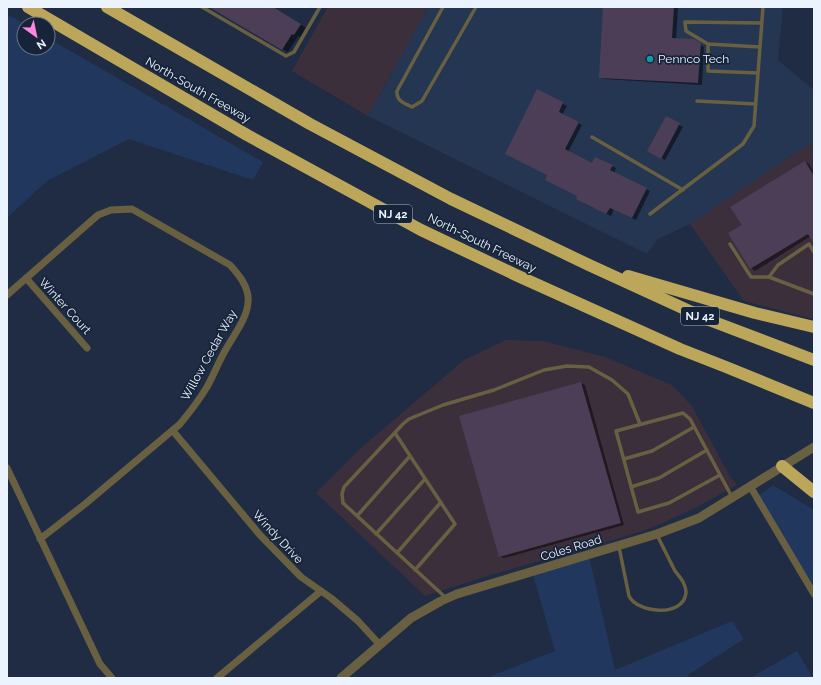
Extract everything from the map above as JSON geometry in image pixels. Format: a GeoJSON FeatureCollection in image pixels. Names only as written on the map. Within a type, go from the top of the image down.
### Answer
{"type":"FeatureCollection","features":[{"type":"Feature","properties":{"kind":"highway"},"geometry":{"type":"LineString","coordinates":[[24,7],[43,16]]}},
{"type":"Feature","properties":{"kind":"highway","name":"North-South Freeway"},"geometry":{"type":"LineString","coordinates":[[28,7],[44,16]]}},
{"type":"Feature","properties":{"kind":"highway","name":"NJ 42"},"geometry":{"type":"LineString","coordinates":[[107,7],[310,124],[451,199],[709,320],[814,360]]}},
{"type":"Feature","properties":{"kind":"highway","name":"North-South Freeway"},"geometry":{"type":"LineString","coordinates":[[56,23],[247,135],[421,230],[518,276],[680,349],[726,366],[814,403]]}},
{"type":"Feature","properties":{"kind":"highway"},"geometry":{"type":"LineString","coordinates":[[589,265],[755,313],[814,328]]}},
{"type":"Feature","properties":{"kind":"highway"},"geometry":{"type":"LineString","coordinates":[[782,466],[814,492]]}},
{"type":"Feature","properties":{"kind":"street","name":"Willow Cedar Way"},"geometry":{"type":"LineString","coordinates":[[7,295],[98,215],[111,210],[132,209],[230,265],[240,275],[248,296],[247,308],[240,324],[207,386],[189,414],[173,431],[40,539]]}},
{"type":"Feature","properties":{"kind":"street","name":"Winter Court"},"geometry":{"type":"LineString","coordinates":[[26,278],[87,348]]}},
{"type":"Feature","properties":{"kind":"street","name":"Windy Drive"},"geometry":{"type":"LineString","coordinates":[[173,431],[260,535],[301,577],[358,621],[380,645]]}},
{"type":"Feature","properties":{"kind":"street","name":"Coles Road"},"geometry":{"type":"LineString","coordinates":[[341,678],[411,618],[446,598],[657,534],[698,518],[814,447]]}},
{"type":"Feature","properties":{"kind":"street"},"geometry":{"type":"LineString","coordinates":[[7,468],[100,664],[112,678]]}},
{"type":"Feature","properties":{"kind":"street"},"geometry":{"type":"LineString","coordinates":[[750,486],[814,594]]}},
{"type":"Feature","properties":{"kind":"street"},"geometry":{"type":"LineString","coordinates":[[217,678],[321,591]]}},
{"type":"Feature","properties":{"kind":"lane"},"geometry":{"type":"LineString","coordinates":[[202,7],[286,56],[294,52],[320,7]]}},
{"type":"Feature","properties":{"kind":"lane"},"geometry":{"type":"LineString","coordinates":[[443,7],[397,91],[399,100],[412,107],[422,102],[476,7]]}},
{"type":"Feature","properties":{"kind":"lane"},"geometry":{"type":"LineString","coordinates":[[650,214],[743,144],[754,126],[763,7]]}},
{"type":"Feature","properties":{"kind":"lane"},"geometry":{"type":"LineString","coordinates":[[760,47],[708,44],[686,31],[685,22],[762,23]]}},
{"type":"Feature","properties":{"kind":"lane"},"geometry":{"type":"LineString","coordinates":[[708,44],[708,71],[758,73]]}},
{"type":"Feature","properties":{"kind":"lane"},"geometry":{"type":"LineString","coordinates":[[697,101],[756,104]]}},
{"type":"Feature","properties":{"kind":"lane"},"geometry":{"type":"LineString","coordinates":[[592,137],[683,190]]}},
{"type":"Feature","properties":{"kind":"lane"},"geometry":{"type":"LineString","coordinates":[[730,244],[752,277],[769,277],[814,294]]}},
{"type":"Feature","properties":{"kind":"lane"},"geometry":{"type":"LineString","coordinates":[[769,277],[778,265],[809,244],[814,252]]}},
{"type":"Feature","properties":{"kind":"lane"},"geometry":{"type":"LineString","coordinates":[[446,598],[343,503],[342,494],[344,487],[409,419],[443,405],[494,390],[544,370],[567,366],[589,367],[612,380],[628,394],[640,424]]}},
{"type":"Feature","properties":{"kind":"lane"},"geometry":{"type":"LineString","coordinates":[[720,475],[668,503],[638,512],[616,431],[683,413],[690,419],[732,497]]}},
{"type":"Feature","properties":{"kind":"lane"},"geometry":{"type":"LineString","coordinates":[[624,459],[652,451],[694,427]]}},
{"type":"Feature","properties":{"kind":"lane"},"geometry":{"type":"LineString","coordinates":[[395,432],[454,524],[415,570]]}},
{"type":"Feature","properties":{"kind":"lane"},"geometry":{"type":"LineString","coordinates":[[631,487],[659,478],[707,450]]}},
{"type":"Feature","properties":{"kind":"lane"},"geometry":{"type":"LineString","coordinates":[[357,516],[410,456]]}},
{"type":"Feature","properties":{"kind":"lane"},"geometry":{"type":"LineString","coordinates":[[376,534],[425,479]]}},
{"type":"Feature","properties":{"kind":"lane"},"geometry":{"type":"LineString","coordinates":[[397,553],[441,502]]}},
{"type":"Feature","properties":{"kind":"lane"},"geometry":{"type":"LineString","coordinates":[[619,546],[628,596],[631,602],[663,611],[672,610],[681,602],[686,593],[685,585],[676,572],[657,534]]}},
{"type":"Feature","properties":{"kind":"shaded area"},"geometry":{"type":"Polygon","coordinates":[[[328,7],[428,7],[368,116],[292,71],[328,7]]]}},
{"type":"Feature","properties":{"kind":"shaded area"},"geometry":{"type":"Polygon","coordinates":[[[428,7],[783,7],[778,60],[814,90],[814,143],[798,151],[690,224],[658,239],[647,254],[368,116],[428,7]]]}},
{"type":"Feature","properties":{"kind":"shaded area"},"geometry":{"type":"Polygon","coordinates":[[[7,14],[16,19],[16,56],[56,56],[56,43],[263,162],[253,180],[129,139],[47,181],[7,218],[7,14]]]}},
{"type":"Feature","properties":{"kind":"shaded area"},"geometry":{"type":"Polygon","coordinates":[[[814,143],[814,319],[744,301],[690,224],[798,151],[814,143]]]}},
{"type":"Feature","properties":{"kind":"shaded area"},"geometry":{"type":"Polygon","coordinates":[[[506,340],[543,341],[605,357],[672,385],[692,406],[729,475],[737,485],[697,507],[651,528],[425,596],[316,493],[362,447],[464,360],[506,340]]]}},
{"type":"Feature","properties":{"kind":"shaded area"},"geometry":{"type":"Polygon","coordinates":[[[773,485],[814,510],[814,585],[753,500],[773,485]]]}},
{"type":"Feature","properties":{"kind":"shaded area"},"geometry":{"type":"Polygon","coordinates":[[[589,556],[615,670],[732,621],[744,639],[688,675],[690,678],[486,678],[555,651],[532,571],[589,556]]]}},
{"type":"Feature","properties":{"kind":"shaded area"},"geometry":{"type":"Polygon","coordinates":[[[797,651],[812,678],[750,678],[797,651]]]}},
{"type":"Feature","properties":{"kind":"building"},"geometry":{"type":"Polygon","coordinates":[[[209,7],[273,7],[301,24],[294,35],[292,34],[282,50],[209,7]]]}},
{"type":"Feature","properties":{"kind":"building","name":"Pennco Tech"},"geometry":{"type":"Polygon","coordinates":[[[603,7],[674,7],[672,38],[694,39],[701,43],[698,83],[599,78],[603,7]]]}},
{"type":"Feature","properties":{"kind":"building"},"geometry":{"type":"Polygon","coordinates":[[[537,89],[563,102],[559,112],[579,122],[565,149],[592,163],[595,157],[613,165],[610,170],[647,188],[632,218],[610,208],[606,214],[576,199],[577,196],[545,180],[547,175],[505,154],[537,89]]]}},
{"type":"Feature","properties":{"kind":"building"},"geometry":{"type":"Polygon","coordinates":[[[666,116],[680,123],[661,159],[647,151],[666,116]]]}},
{"type":"Feature","properties":{"kind":"building"},"geometry":{"type":"Polygon","coordinates":[[[805,161],[814,176],[814,244],[808,234],[750,269],[728,233],[742,225],[730,207],[805,161]]]}},
{"type":"Feature","properties":{"kind":"building"},"geometry":{"type":"Polygon","coordinates":[[[581,382],[621,523],[499,557],[459,416],[581,382]]]}},
{"type":"Feature","properties":{"kind":"place","name":"Pennco Tech"},"geometry":{"type":"Point","coordinates":[650,59]}}]}
